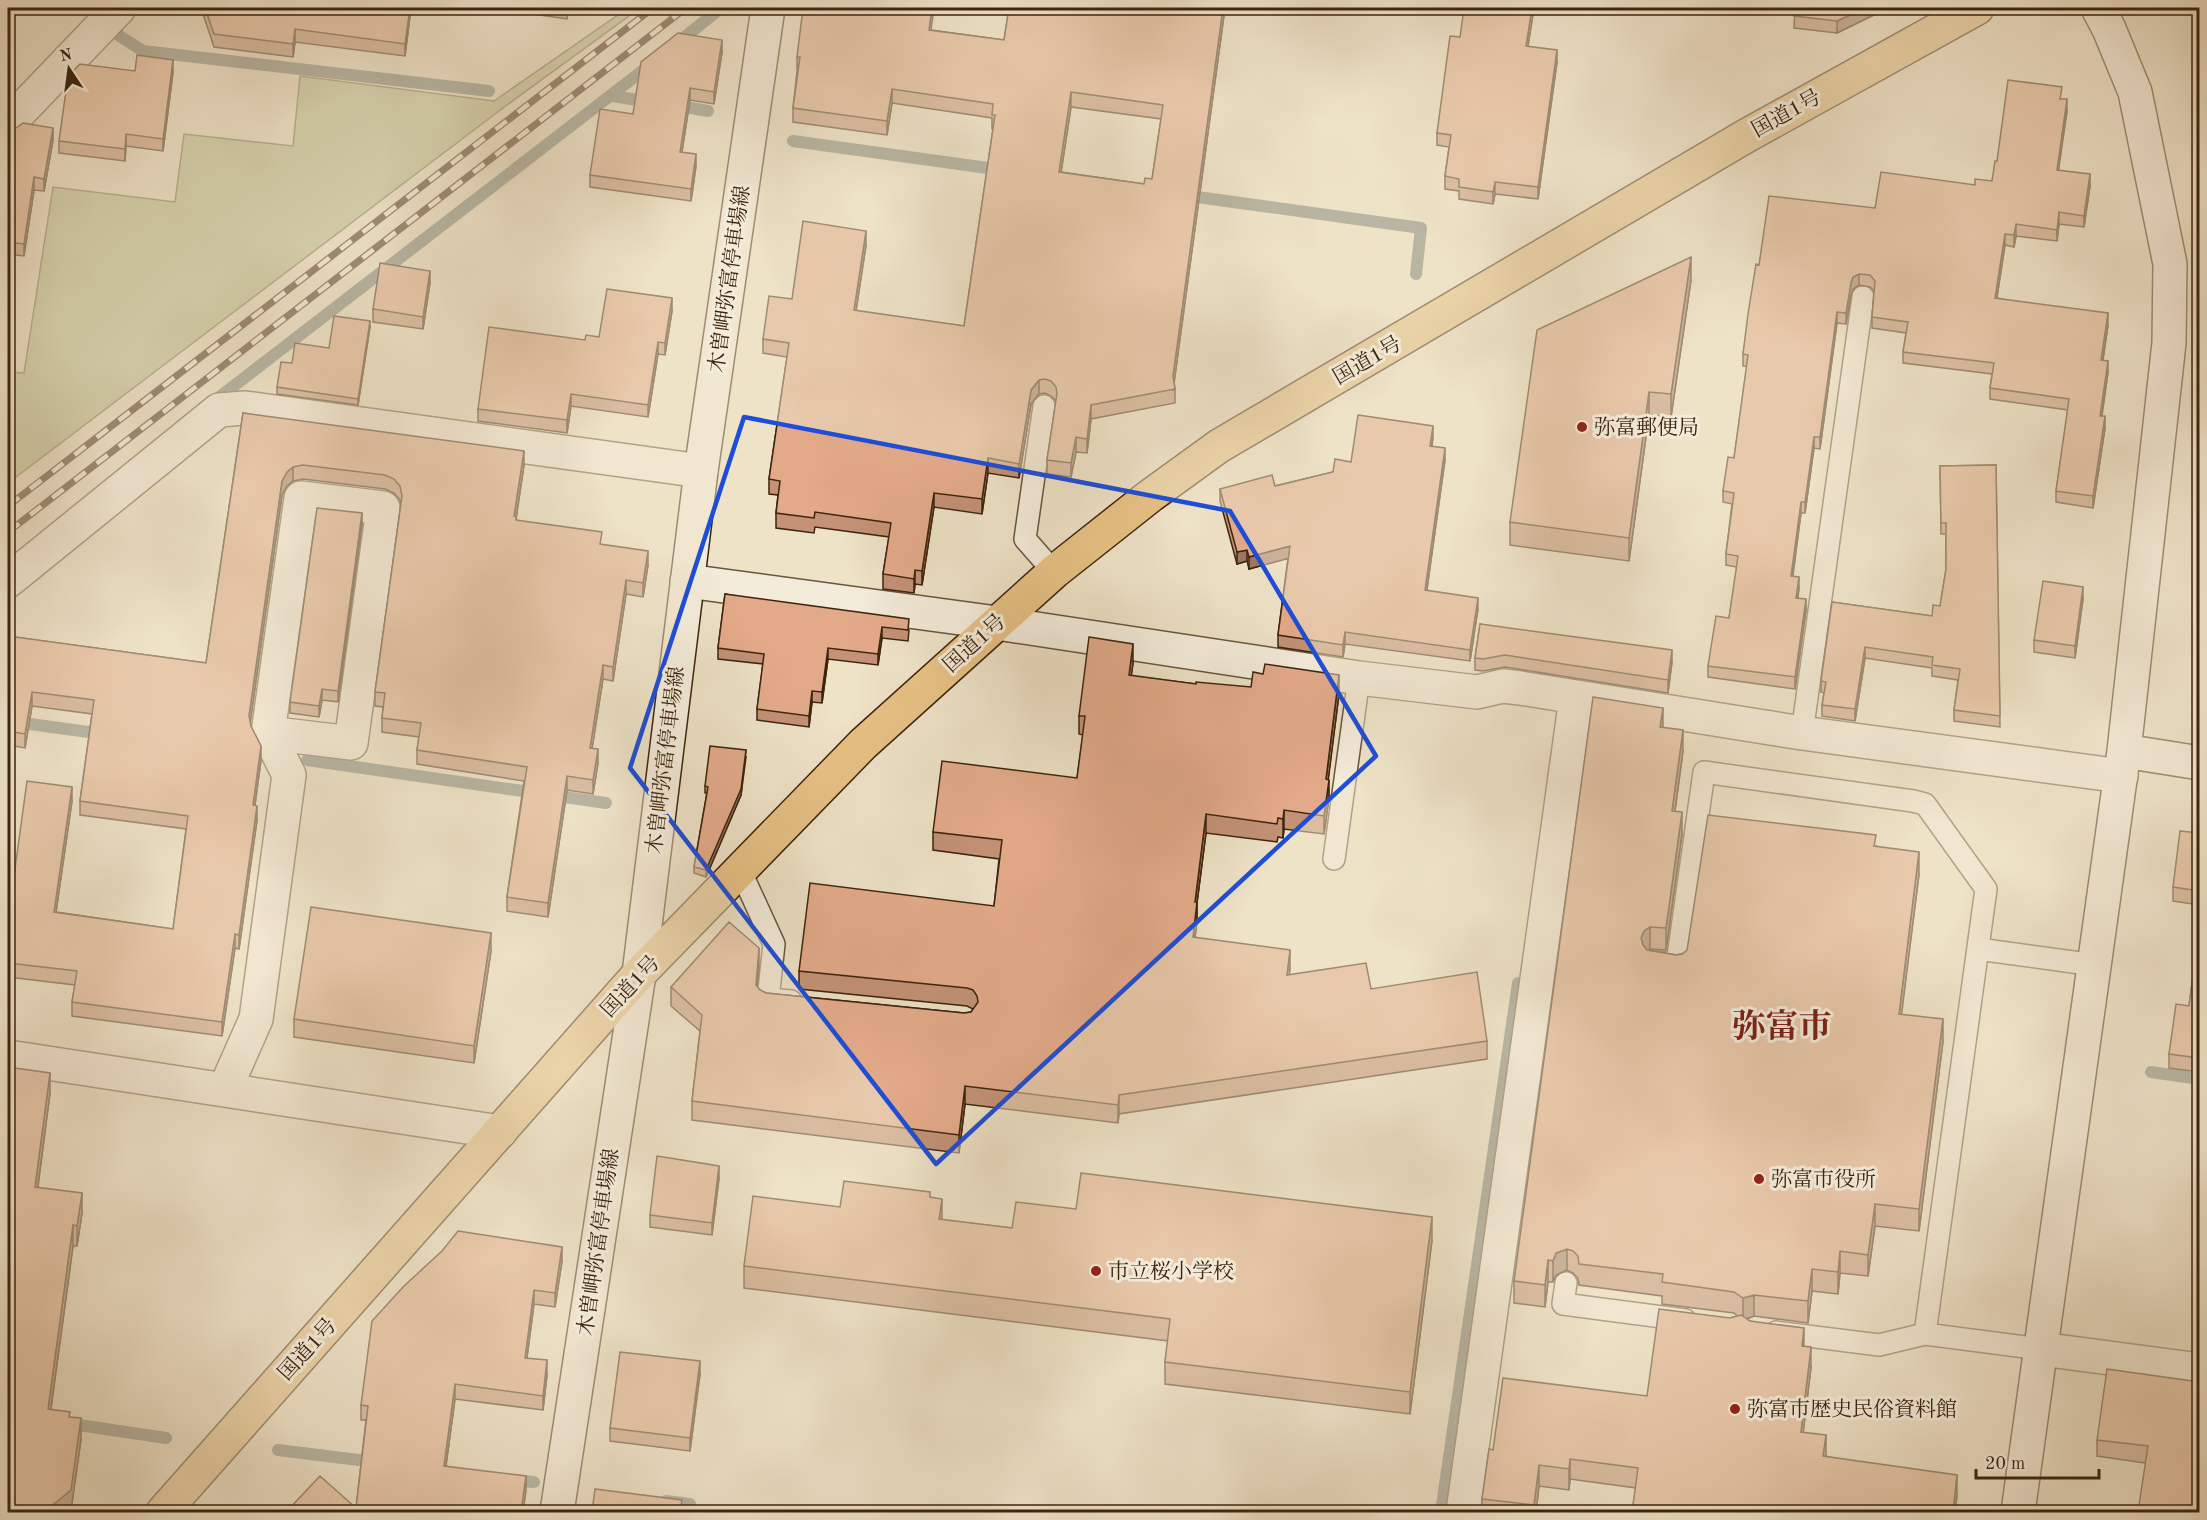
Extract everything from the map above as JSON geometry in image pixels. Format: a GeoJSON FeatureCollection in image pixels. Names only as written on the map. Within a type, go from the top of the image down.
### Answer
{"type":"FeatureCollection","features":[{"type":"Feature","properties":{"kind":"highway","name":"国道1号"},"geometry":{"type":"LineString","coordinates":[[163,1512],[639,974],[741,872],[863,744],[1054,572],[1150,496],[1219,446],[1746,136],[1977,8]]}},
{"type":"Feature","properties":{"kind":"street"},"geometry":{"type":"LineString","coordinates":[[8,124],[119,8]]}},
{"type":"Feature","properties":{"kind":"street","name":"木曽岬弥富停車場線"},"geometry":{"type":"LineString","coordinates":[[557,1512],[639,974],[701,471],[768,8]]}},
{"type":"Feature","properties":{"kind":"street"},"geometry":{"type":"LineString","coordinates":[[2018,1512],[2123,764],[2169,343],[2170,264],[2135,92],[2098,8]]}},
{"type":"Feature","properties":{"kind":"street"},"geometry":{"type":"LineString","coordinates":[[8,581],[219,410],[246,408],[701,471]]}},
{"type":"Feature","properties":{"kind":"street"},"geometry":{"type":"LineString","coordinates":[[225,1089],[256,1018],[289,775],[268,733],[301,498],[383,508],[351,743],[268,733]]}},
{"type":"Feature","properties":{"kind":"street"},"geometry":{"type":"LineString","coordinates":[[687,581],[997,622],[1359,678],[1477,692],[1503,686],[1802,733],[2123,764],[2199,763]]}},
{"type":"Feature","properties":{"kind":"street"},"geometry":{"type":"LineString","coordinates":[[1463,1512],[1576,698]]}},
{"type":"Feature","properties":{"kind":"street"},"geometry":{"type":"LineString","coordinates":[[8,1057],[500,1132]]}},
{"type":"Feature","properties":{"kind":"street"},"geometry":{"type":"LineString","coordinates":[[2041,1349],[2199,1370]]}},
{"type":"Feature","properties":{"kind":"lane"},"geometry":{"type":"LineString","coordinates":[[1802,733],[1863,297]]}},
{"type":"Feature","properties":{"kind":"lane"},"geometry":{"type":"LineString","coordinates":[[1044,406],[1025,539],[1054,572]]}},
{"type":"Feature","properties":{"kind":"lane"},"geometry":{"type":"LineString","coordinates":[[1334,859],[1359,678]]}},
{"type":"Feature","properties":{"kind":"lane"},"geometry":{"type":"LineString","coordinates":[[1654,961],[1677,964],[1704,772],[1925,804],[1986,889],[1925,1334]]}},
{"type":"Feature","properties":{"kind":"lane"},"geometry":{"type":"LineString","coordinates":[[741,872],[774,944],[768,999],[814,1004]]}},
{"type":"Feature","properties":{"kind":"lane"},"geometry":{"type":"LineString","coordinates":[[1978,949],[2095,965]]}},
{"type":"Feature","properties":{"kind":"lane"},"geometry":{"type":"LineString","coordinates":[[1566,1283],[1563,1304],[1709,1323]]}},
{"type":"Feature","properties":{"kind":"lane"},"geometry":{"type":"LineString","coordinates":[[1752,1329],[1878,1345],[1925,1334],[2041,1349]]}},
{"type":"Feature","properties":{"kind":"highlighted area"},"geometry":{"type":"Polygon","coordinates":[[[744,417],[1230,511],[1376,756],[936,1164],[630,768],[744,417]]]}},
{"type":"Feature","properties":{"kind":"green space"},"geometry":{"type":"Polygon","coordinates":[[[628,8],[640,8],[507,105],[8,483],[8,372],[24,373],[53,187],[175,202],[184,134],[293,146],[300,76],[494,101],[628,8]]]}},
{"type":"Feature","properties":{"kind":"building"},"geometry":{"type":"Polygon","coordinates":[[[205,8],[410,8],[405,44],[295,29],[293,44],[214,34],[205,8]]]}},
{"type":"Feature","properties":{"kind":"building"},"geometry":{"type":"Polygon","coordinates":[[[803,8],[932,8],[929,30],[1004,40],[1009,8],[1223,8],[1173,376],[1175,389],[1091,405],[1087,439],[1076,437],[1071,463],[1047,460],[1057,393],[1051,381],[1039,380],[1031,390],[1019,464],[988,458],[982,499],[934,493],[922,571],[915,570],[914,579],[883,574],[891,523],[815,512],[814,518],[776,513],[780,481],[769,479],[789,343],[763,339],[769,296],[792,299],[803,221],[866,231],[854,310],[964,326],[995,115],[992,115],[993,104],[892,89],[887,121],[793,108],[800,57],[797,57],[803,8]],[[1071,92],[1059,172],[1144,184],[1145,178],[1152,179],[1163,105],[1071,92]]]}},
{"type":"Feature","properties":{"kind":"building"},"geometry":{"type":"Polygon","coordinates":[[[1464,8],[1532,8],[1526,46],[1557,50],[1538,187],[1495,182],[1493,192],[1459,187],[1459,179],[1445,176],[1451,135],[1437,133],[1450,36],[1460,37],[1464,8]]]}},
{"type":"Feature","properties":{"kind":"building"},"geometry":{"type":"Polygon","coordinates":[[[1795,8],[1865,8],[1837,21],[1794,16],[1795,8]]]}},
{"type":"Feature","properties":{"kind":"building"},"geometry":{"type":"Polygon","coordinates":[[[678,33],[722,40],[714,92],[690,88],[680,152],[696,154],[691,189],[590,175],[600,109],[633,114],[641,62],[678,33]]]}},
{"type":"Feature","properties":{"kind":"building"},"geometry":{"type":"Polygon","coordinates":[[[137,55],[173,60],[163,139],[126,134],[125,149],[59,141],[68,76],[80,64],[135,71],[137,55]]]}},
{"type":"Feature","properties":{"kind":"building"},"geometry":{"type":"Polygon","coordinates":[[[2008,80],[2062,87],[2060,99],[2067,99],[2057,170],[2090,174],[2084,216],[2059,212],[2057,230],[2016,224],[2014,235],[2005,234],[1995,298],[2108,313],[2101,360],[2108,361],[2100,416],[2105,416],[2093,496],[2056,491],[2069,399],[1990,388],[1994,363],[1903,352],[1908,322],[1872,317],[1875,281],[1870,275],[1859,274],[1853,277],[1851,283],[1846,313],[1837,312],[1820,437],[1814,437],[1805,502],[1801,502],[1791,576],[1799,577],[1796,598],[1806,599],[1795,677],[1708,666],[1716,616],[1729,618],[1738,556],[1726,554],[1734,493],[1723,491],[1728,457],[1734,458],[1748,355],[1743,354],[1748,314],[1756,264],[1759,265],[1769,196],[1875,208],[1881,172],[1975,185],[1975,179],[1992,181],[1995,161],[1997,161],[2008,80]]]}},
{"type":"Feature","properties":{"kind":"building"},"geometry":{"type":"Polygon","coordinates":[[[23,123],[53,128],[44,179],[34,177],[24,244],[8,242],[8,129],[13,130],[23,123]]]}},
{"type":"Feature","properties":{"kind":"building"},"geometry":{"type":"Polygon","coordinates":[[[1691,257],[1671,394],[1649,392],[1629,538],[1510,522],[1537,330],[1691,257]]]}},
{"type":"Feature","properties":{"kind":"building"},"geometry":{"type":"Polygon","coordinates":[[[380,263],[430,271],[423,317],[373,309],[380,263]]]}},
{"type":"Feature","properties":{"kind":"building"},"geometry":{"type":"Polygon","coordinates":[[[607,289],[672,298],[665,343],[658,342],[648,405],[571,394],[567,420],[478,409],[489,327],[585,340],[586,335],[599,337],[607,289]]]}},
{"type":"Feature","properties":{"kind":"building"},"geometry":{"type":"Polygon","coordinates":[[[334,316],[370,321],[358,399],[277,387],[281,362],[292,363],[295,343],[329,348],[334,316]]]}},
{"type":"Feature","properties":{"kind":"building"},"geometry":{"type":"Polygon","coordinates":[[[243,413],[524,451],[514,516],[516,520],[602,532],[600,544],[648,551],[643,583],[626,580],[613,667],[603,665],[590,748],[598,749],[593,780],[567,776],[548,903],[507,897],[527,767],[417,750],[421,723],[382,718],[385,693],[375,692],[402,496],[400,486],[394,479],[385,475],[303,465],[293,467],[282,481],[249,716],[251,726],[261,746],[253,805],[257,806],[239,935],[235,934],[222,1022],[72,1002],[77,971],[8,963],[8,920],[27,781],[72,787],[54,912],[173,929],[188,816],[80,801],[94,700],[32,692],[25,734],[8,731],[8,636],[206,663],[243,413]]]}},
{"type":"Feature","properties":{"kind":"building"},"geometry":{"type":"Polygon","coordinates":[[[1358,415],[1433,426],[1430,446],[1445,448],[1425,590],[1478,598],[1470,650],[1345,632],[1343,645],[1278,635],[1290,546],[1249,557],[1247,550],[1237,552],[1220,489],[1272,475],[1275,486],[1333,472],[1335,459],[1351,462],[1358,415]]]}},
{"type":"Feature","properties":{"kind":"building"},"geometry":{"type":"Polygon","coordinates":[[[1996,465],[2000,716],[1954,710],[1960,669],[1932,665],[1933,657],[1865,647],[1855,709],[1822,705],[1826,682],[1821,681],[1832,602],[1932,616],[1933,605],[1940,606],[1946,569],[1946,523],[1941,523],[1940,466],[1996,465]]]}},
{"type":"Feature","properties":{"kind":"building"},"geometry":{"type":"Polygon","coordinates":[[[317,508],[362,513],[338,691],[322,689],[319,706],[290,702],[317,508]]]}},
{"type":"Feature","properties":{"kind":"building"},"geometry":{"type":"Polygon","coordinates":[[[2043,581],[2083,587],[2075,646],[2034,640],[2043,581]]]}},
{"type":"Feature","properties":{"kind":"building"},"geometry":{"type":"Polygon","coordinates":[[[725,594],[909,619],[908,630],[882,627],[878,654],[828,648],[822,692],[812,691],[809,716],[757,709],[764,654],[718,648],[725,594]]]}},
{"type":"Feature","properties":{"kind":"building"},"geometry":{"type":"Polygon","coordinates":[[[1480,624],[1672,650],[1668,680],[1505,655],[1475,658],[1480,624]]]}},
{"type":"Feature","properties":{"kind":"building"},"geometry":{"type":"Polygon","coordinates":[[[1089,637],[1133,644],[1129,675],[1196,684],[1196,682],[1251,687],[1253,672],[1263,674],[1265,664],[1339,675],[1326,779],[1329,780],[1324,816],[1284,810],[1283,819],[1278,818],[1277,824],[1206,814],[1193,937],[1290,950],[1287,975],[1366,963],[1371,989],[1477,972],[1487,1041],[1119,1095],[1118,1105],[965,1086],[959,1135],[692,1101],[702,1015],[671,987],[729,922],[759,948],[756,985],[766,993],[971,1012],[978,1002],[977,996],[973,990],[967,988],[799,971],[810,883],[994,906],[1002,840],[933,832],[942,761],[1077,778],[1085,716],[1079,716],[1089,637]]]}},
{"type":"Feature","properties":{"kind":"building"},"geometry":{"type":"Polygon","coordinates":[[[1593,697],[1663,708],[1660,727],[1683,730],[1672,811],[1682,812],[1666,928],[1650,927],[1644,931],[1641,938],[1647,950],[1676,955],[1687,950],[1708,815],[1876,835],[1874,846],[1919,852],[1899,1014],[1943,1019],[1919,1209],[1875,1204],[1868,1255],[1840,1251],[1838,1272],[1812,1269],[1808,1301],[1754,1295],[1743,1298],[1734,1292],[1662,1282],[1663,1274],[1579,1264],[1578,1256],[1567,1249],[1556,1253],[1553,1261],[1548,1260],[1545,1285],[1514,1281],[1593,697]]]}},
{"type":"Feature","properties":{"kind":"building"},"geometry":{"type":"Polygon","coordinates":[[[710,746],[746,750],[741,789],[706,870],[694,867],[708,787],[705,786],[710,746]]]}},
{"type":"Feature","properties":{"kind":"building"},"geometry":{"type":"Polygon","coordinates":[[[2180,831],[2199,833],[2199,891],[2173,887],[2180,831]]]}},
{"type":"Feature","properties":{"kind":"building"},"geometry":{"type":"Polygon","coordinates":[[[311,907],[491,933],[474,1046],[294,1019],[311,907]]]}},
{"type":"Feature","properties":{"kind":"building"},"geometry":{"type":"Polygon","coordinates":[[[2199,930],[2199,1058],[2169,1054],[2176,1004],[2189,1006],[2199,930]]]}},
{"type":"Feature","properties":{"kind":"building"},"geometry":{"type":"Polygon","coordinates":[[[8,1067],[50,1073],[35,1187],[82,1193],[77,1226],[73,1225],[48,1409],[70,1412],[69,1417],[81,1418],[71,1490],[44,1512],[8,1507],[8,1067]]]}},
{"type":"Feature","properties":{"kind":"building"},"geometry":{"type":"Polygon","coordinates":[[[657,1156],[719,1166],[712,1223],[650,1215],[657,1156]]]}},
{"type":"Feature","properties":{"kind":"building"},"geometry":{"type":"Polygon","coordinates":[[[1081,1173],[1432,1217],[1410,1392],[1165,1362],[1170,1319],[744,1266],[753,1196],[840,1207],[844,1181],[930,1192],[930,1197],[942,1199],[939,1219],[1012,1228],[1016,1202],[1076,1209],[1081,1173]]]}},
{"type":"Feature","properties":{"kind":"building"},"geometry":{"type":"Polygon","coordinates":[[[458,1231],[562,1247],[555,1293],[534,1290],[525,1358],[547,1360],[543,1396],[455,1384],[444,1466],[526,1476],[521,1512],[286,1512],[320,1476],[356,1508],[368,1406],[361,1405],[372,1321],[404,1286],[442,1251],[458,1231]]]}},
{"type":"Feature","properties":{"kind":"building"},"geometry":{"type":"Polygon","coordinates":[[[1659,1309],[1730,1318],[1741,1315],[1750,1321],[1804,1328],[1802,1346],[1811,1347],[1801,1432],[1826,1435],[1823,1456],[1957,1475],[1953,1512],[1632,1512],[1638,1468],[1570,1459],[1569,1469],[1539,1465],[1534,1505],[1482,1499],[1489,1449],[1493,1450],[1503,1378],[1647,1396],[1659,1309]]]}},
{"type":"Feature","properties":{"kind":"building"},"geometry":{"type":"Polygon","coordinates":[[[620,1352],[700,1361],[690,1438],[610,1428],[620,1352]]]}},
{"type":"Feature","properties":{"kind":"building"},"geometry":{"type":"Polygon","coordinates":[[[2107,1369],[2199,1382],[2199,1512],[2138,1512],[2148,1446],[2097,1440],[2107,1369]]]}},
{"type":"Feature","properties":{"kind":"building"},"geometry":{"type":"Polygon","coordinates":[[[595,1489],[682,1500],[680,1512],[592,1512],[595,1489]]]}},
{"type":"Feature","properties":{"kind":"waterway"},"geometry":{"type":"LineString","coordinates":[[676,44],[721,8]]}},
{"type":"Feature","properties":{"kind":"waterway"},"geometry":{"type":"LineString","coordinates":[[115,33],[143,51],[489,91]]}},
{"type":"Feature","properties":{"kind":"waterway"},"geometry":{"type":"LineString","coordinates":[[213,402],[650,65]]}},
{"type":"Feature","properties":{"kind":"waterway"},"geometry":{"type":"LineString","coordinates":[[612,96],[651,102]]}},
{"type":"Feature","properties":{"kind":"waterway"},"geometry":{"type":"LineString","coordinates":[[674,105],[708,111]]}},
{"type":"Feature","properties":{"kind":"waterway"},"geometry":{"type":"LineString","coordinates":[[793,141],[1002,170]]}},
{"type":"Feature","properties":{"kind":"waterway"},"geometry":{"type":"LineString","coordinates":[[1183,195],[1421,228],[1416,274]]}},
{"type":"Feature","properties":{"kind":"waterway"},"geometry":{"type":"LineString","coordinates":[[8,721],[103,734]]}},
{"type":"Feature","properties":{"kind":"waterway"},"geometry":{"type":"LineString","coordinates":[[307,760],[606,803]]}},
{"type":"Feature","properties":{"kind":"waterway"},"geometry":{"type":"LineString","coordinates":[[1441,1512],[1518,983]]}},
{"type":"Feature","properties":{"kind":"waterway"},"geometry":{"type":"LineString","coordinates":[[2151,1072],[2200,1079]]}},
{"type":"Feature","properties":{"kind":"waterway"},"geometry":{"type":"LineString","coordinates":[[65,1423],[166,1438]]}},
{"type":"Feature","properties":{"kind":"waterway"},"geometry":{"type":"LineString","coordinates":[[278,1450],[375,1462]]}},
{"type":"Feature","properties":{"kind":"waterway"},"geometry":{"type":"LineString","coordinates":[[512,1480],[534,1482]]}},
{"type":"Feature","properties":{"kind":"waterway"},"geometry":{"type":"LineString","coordinates":[[666,1501],[690,1504],[688,1512]]}},
{"type":"Feature","properties":{"kind":"railway"},"geometry":{"type":"LineString","coordinates":[[8,11],[11,8]]}},
{"type":"Feature","properties":{"kind":"railway"},"geometry":{"type":"LineString","coordinates":[[8,506],[653,8]]}},
{"type":"Feature","properties":{"kind":"railway"},"geometry":{"type":"LineString","coordinates":[[8,532],[686,8]]}},
{"type":"Feature","properties":{"kind":"place","name":"弥富郵便局"},"geometry":{"type":"Point","coordinates":[1582,427]}},
{"type":"Feature","properties":{"kind":"place","name":"弥富市役所"},"geometry":{"type":"Point","coordinates":[1759,1179]}},
{"type":"Feature","properties":{"kind":"place","name":"市立桜小学校"},"geometry":{"type":"Point","coordinates":[1096,1271]}},
{"type":"Feature","properties":{"kind":"place","name":"弥富市歴史民俗資料館"},"geometry":{"type":"Point","coordinates":[1735,1409]}},
{"type":"Feature","properties":{"kind":"district","name":"弥富市"},"geometry":{"type":"Point","coordinates":[1782,1025]}}]}
